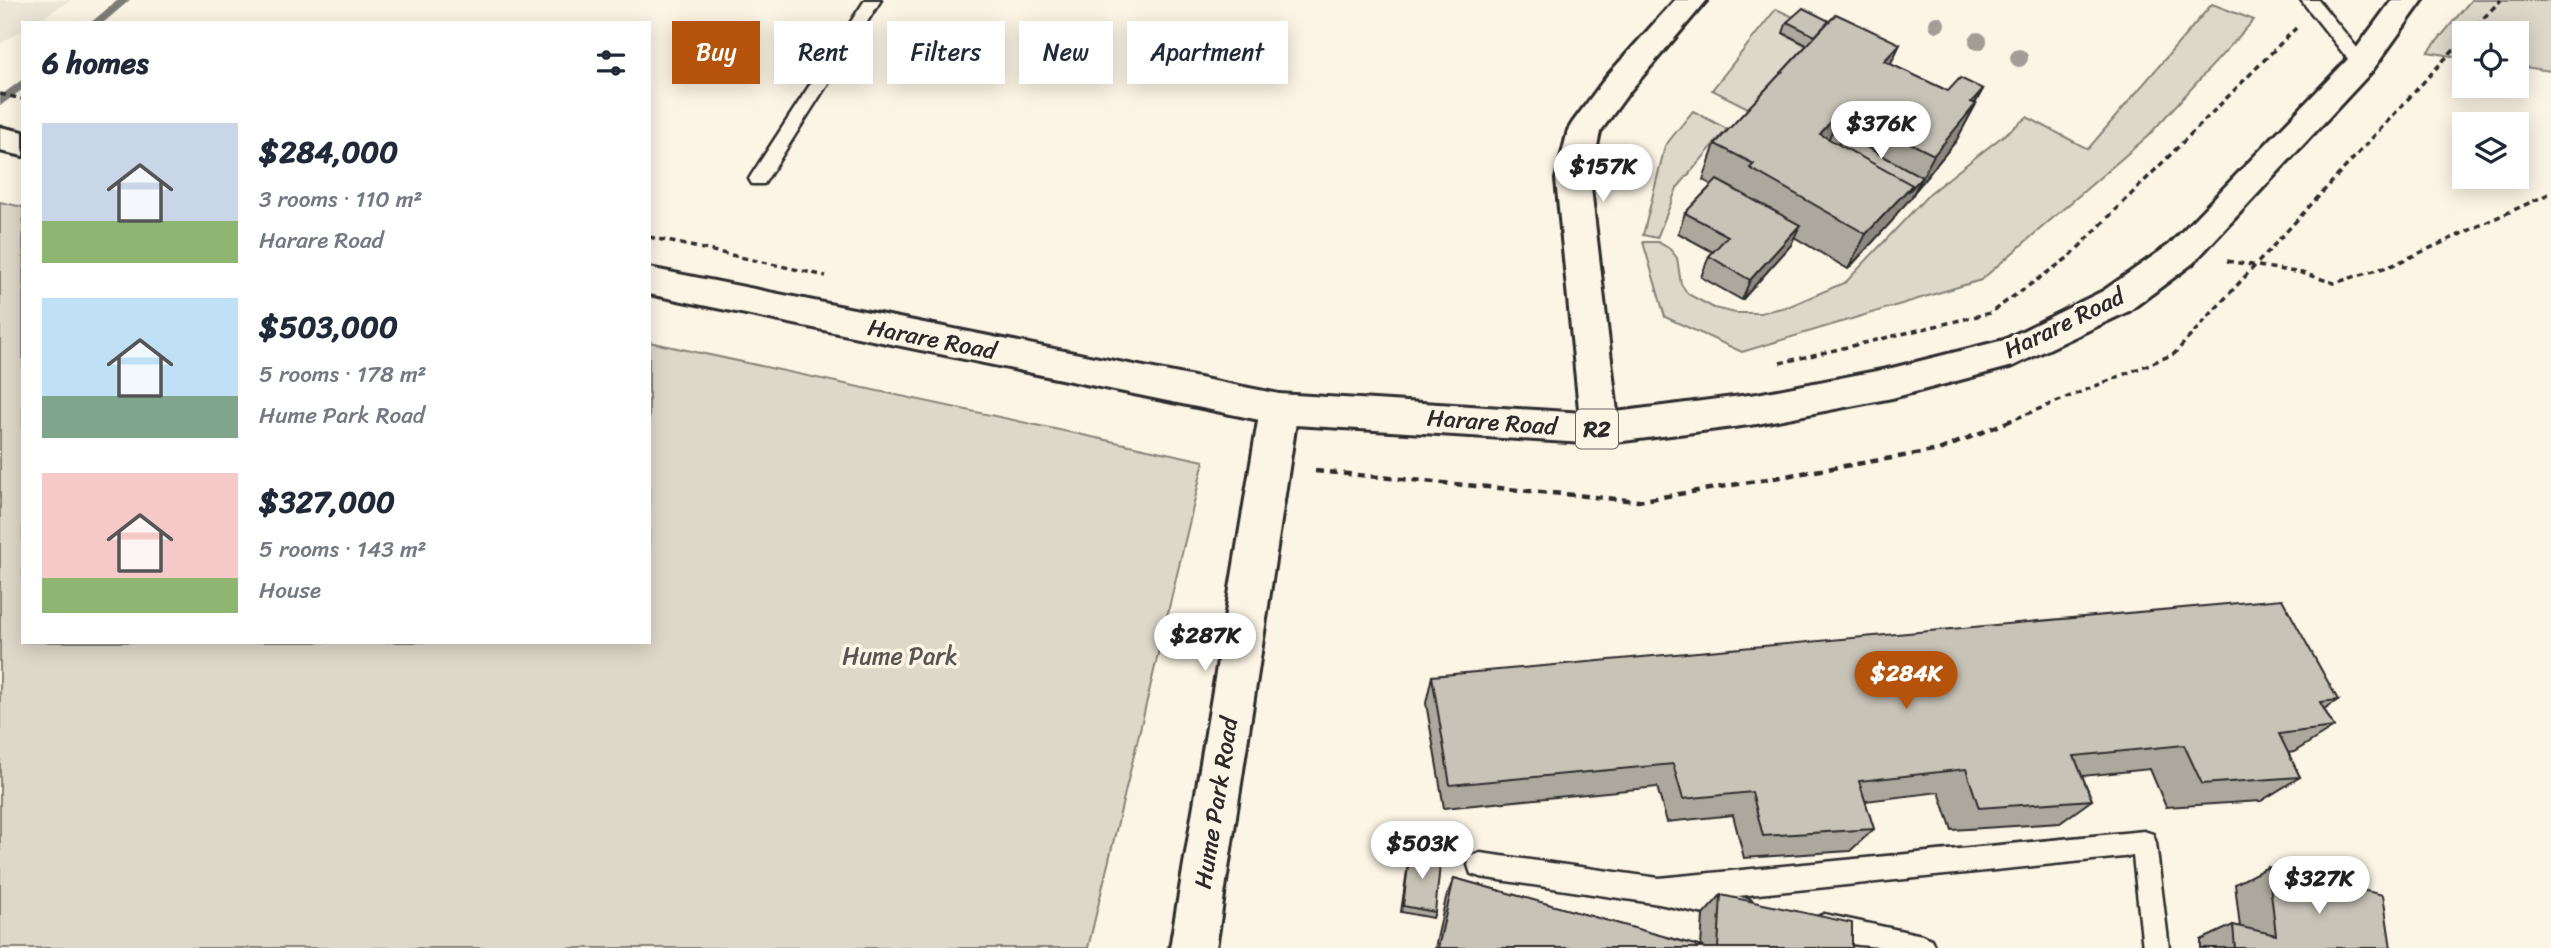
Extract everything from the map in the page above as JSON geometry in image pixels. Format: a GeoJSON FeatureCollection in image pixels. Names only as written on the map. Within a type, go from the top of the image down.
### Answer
{"type":"FeatureCollection","features":[{"type":"Feature","properties":{"kind":"main road"},"geometry":{"type":"LineString","coordinates":[[1600,429],[1573,180],[1584,130],[1618,83],[1692,0]]}},
{"type":"Feature","properties":{"kind":"main road","name":"Harare Road"},"geometry":{"type":"LineString","coordinates":[[651,281],[1279,409],[1600,429],[1784,404],[1892,383],[2013,352],[2116,301],[2181,254],[2361,64],[2409,0]]}},
{"type":"Feature","properties":{"kind":"main road"},"geometry":{"type":"LineString","coordinates":[[0,139],[21,144]]}},
{"type":"Feature","properties":{"kind":"main road","name":"Hume Park Road"},"geometry":{"type":"LineString","coordinates":[[1193,948],[1279,409]]}},
{"type":"Feature","properties":{"kind":"lane"},"geometry":{"type":"LineString","coordinates":[[758,178],[873,0]]}},
{"type":"Feature","properties":{"kind":"lane"},"geometry":{"type":"LineString","coordinates":[[2312,4],[2361,64]]}},
{"type":"Feature","properties":{"kind":"lane"},"geometry":{"type":"LineString","coordinates":[[1659,891],[2144,843],[2156,948]]}},
{"type":"Feature","properties":{"kind":"lane"},"geometry":{"type":"LineString","coordinates":[[1480,866],[1659,891],[1764,914]]}},
{"type":"Feature","properties":{"kind":"lane"},"geometry":{"type":"LineString","coordinates":[[1804,922],[1922,948]]}},
{"type":"Feature","properties":{"kind":"path"},"geometry":{"type":"LineString","coordinates":[[2481,21],[2501,0]]}},
{"type":"Feature","properties":{"kind":"path"},"geometry":{"type":"LineString","coordinates":[[1777,363],[1990,313],[2069,257],[2312,4]]}},
{"type":"Feature","properties":{"kind":"path"},"geometry":{"type":"LineString","coordinates":[[0,94],[21,99]]}},
{"type":"Feature","properties":{"kind":"path"},"geometry":{"type":"LineString","coordinates":[[2181,254],[2302,273],[2334,283],[2393,265],[2551,192]]}},
{"type":"Feature","properties":{"kind":"path"},"geometry":{"type":"LineString","coordinates":[[651,237],[827,276]]}},
{"type":"Feature","properties":{"kind":"shaded area"},"geometry":{"type":"Polygon","coordinates":[[[0,0],[71,0],[37,21],[21,21],[21,31],[0,44],[0,0]]]}},
{"type":"Feature","properties":{"kind":"green space"},"geometry":{"type":"Polygon","coordinates":[[[2471,0],[2551,0],[2551,71],[2529,68],[2529,21],[2454,21],[2471,0]]]}},
{"type":"Feature","properties":{"kind":"green space"},"geometry":{"type":"Polygon","coordinates":[[[2212,4],[2254,20],[2148,136],[1981,280],[1742,352],[1665,317],[1643,242],[1658,242],[1669,248],[1677,258],[1681,284],[1688,294],[1714,308],[1736,313],[1760,313],[1790,306],[1846,282],[1930,193],[2027,117],[2088,149],[2212,4]]]}},
{"type":"Feature","properties":{"kind":"green space"},"geometry":{"type":"Polygon","coordinates":[[[1776,9],[1798,19],[1784,34],[1809,47],[1750,109],[1712,90],[1776,9]]]}},
{"type":"Feature","properties":{"kind":"green space"},"geometry":{"type":"Polygon","coordinates":[[[2452,23],[2452,56],[2428,52],[2452,23]]]}},
{"type":"Feature","properties":{"kind":"green space"},"geometry":{"type":"Polygon","coordinates":[[[1693,111],[1727,129],[1677,188],[1657,238],[1643,235],[1665,146],[1693,111]]]}},
{"type":"Feature","properties":{"kind":"green space","name":"Hume Park"},"geometry":{"type":"Polygon","coordinates":[[[0,202],[21,207],[21,644],[651,644],[651,342],[1204,461],[1088,948],[0,948],[0,202]]]}},
{"type":"Feature","properties":{"kind":"building"},"geometry":{"type":"Polygon","coordinates":[[[1803,8],[1829,21],[1815,36],[1787,22],[1803,8]]]}},
{"type":"Feature","properties":{"kind":"building"},"geometry":{"type":"Polygon","coordinates":[[[1836,14],[1900,44],[1884,61],[1948,91],[1960,78],[1983,89],[1971,102],[1976,104],[1934,155],[1842,109],[1820,134],[1912,185],[1866,234],[1750,168],[1754,164],[1715,144],[1836,14]]]}},
{"type":"Feature","properties":{"kind":"building"},"geometry":{"type":"Polygon","coordinates":[[[1846,136],[1922,177],[1908,192],[1912,185],[1838,144],[1846,136]]]}},
{"type":"Feature","properties":{"kind":"building"},"geometry":{"type":"Polygon","coordinates":[[[1717,180],[1800,225],[1750,280],[1709,256],[1728,236],[1685,213],[1717,180]]]}},
{"type":"Feature","properties":{"kind":"building"},"geometry":{"type":"Polygon","coordinates":[[[2282,599],[2338,700],[2320,702],[2334,727],[2279,734],[2300,777],[2202,784],[2184,745],[2074,756],[2092,800],[1979,808],[1966,769],[1859,781],[1874,829],[1763,836],[1752,792],[1683,799],[1673,764],[1450,785],[1432,676],[2282,599]]]}},
{"type":"Feature","properties":{"kind":"building"},"geometry":{"type":"Polygon","coordinates":[[[1410,850],[1441,856],[1435,912],[1403,906],[1410,850]]]}},
{"type":"Feature","properties":{"kind":"building"},"geometry":{"type":"Polygon","coordinates":[[[2268,867],[2383,895],[2391,948],[2235,948],[2233,925],[2276,935],[2268,867]]]}},
{"type":"Feature","properties":{"kind":"building"},"geometry":{"type":"Polygon","coordinates":[[[1454,878],[1706,948],[1438,948],[1454,878]]]}},
{"type":"Feature","properties":{"kind":"building"},"geometry":{"type":"Polygon","coordinates":[[[1721,895],[1852,923],[1852,948],[1718,948],[1721,895]]]}},
{"type":"Feature","properties":{"kind":"waterway"},"geometry":{"type":"LineString","coordinates":[[98,21],[125,0]]}},
{"type":"Feature","properties":{"kind":"waterway"},"geometry":{"type":"LineString","coordinates":[[0,102],[21,85]]}}]}
